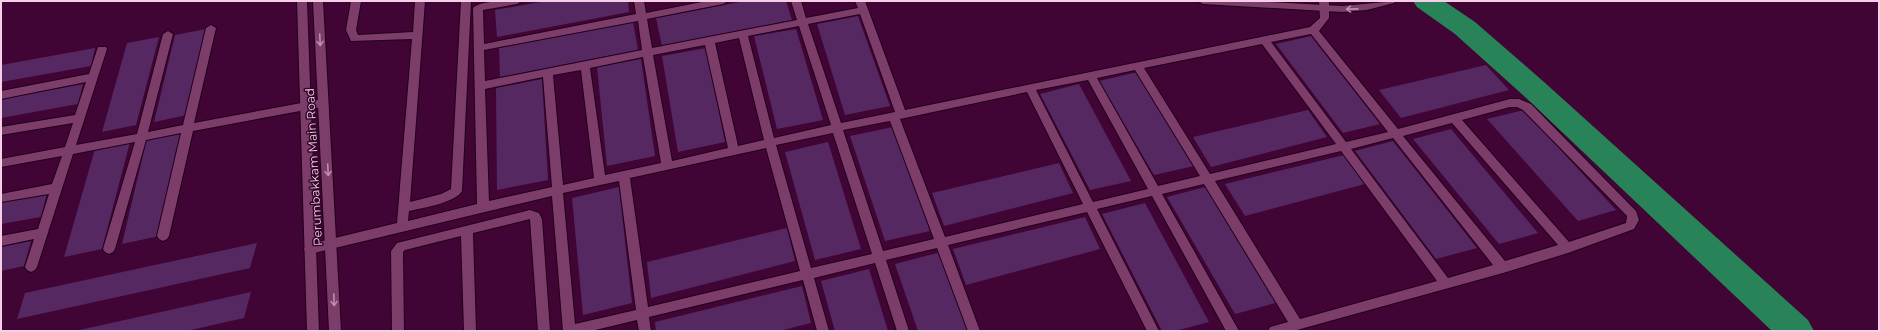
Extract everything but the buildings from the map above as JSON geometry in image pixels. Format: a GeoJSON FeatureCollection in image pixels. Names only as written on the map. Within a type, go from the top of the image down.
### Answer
{"type":"FeatureCollection","features":[{"type":"Feature","properties":{"kind":"street","name":"Perumbakkam Main Road"},"geometry":{"type":"LineString","coordinates":[[302,1],[304,106],[313,331]]}},
{"type":"Feature","properties":{"kind":"street","name":"Perumbakkam Main Road"},"geometry":{"type":"LineString","coordinates":[[318,1],[335,331]]}},
{"type":"Feature","properties":{"kind":"street"},"geometry":{"type":"LineString","coordinates":[[356,1],[351,30],[354,39],[417,35]]}},
{"type":"Feature","properties":{"kind":"street"},"geometry":{"type":"LineString","coordinates":[[402,227],[420,1]]}},
{"type":"Feature","properties":{"kind":"street"},"geometry":{"type":"LineString","coordinates":[[404,208],[444,198],[456,191],[466,1]]}},
{"type":"Feature","properties":{"kind":"street"},"geometry":{"type":"LineString","coordinates":[[483,207],[478,8],[517,1]]}},
{"type":"Feature","properties":{"kind":"street"},"geometry":{"type":"LineString","coordinates":[[639,1],[667,166]]}},
{"type":"Feature","properties":{"kind":"street"},"geometry":{"type":"LineString","coordinates":[[479,48],[723,1]]}},
{"type":"Feature","properties":{"kind":"street"},"geometry":{"type":"LineString","coordinates":[[796,1],[903,331]]}},
{"type":"Feature","properties":{"kind":"street"},"geometry":{"type":"LineString","coordinates":[[1203,1],[1325,5],[1360,8],[1378,6],[1391,1]]}},
{"type":"Feature","properties":{"kind":"street"},"geometry":{"type":"LineString","coordinates":[[480,86],[802,22],[862,5],[941,242],[974,331]]}},
{"type":"Feature","properties":{"kind":"street"},"geometry":{"type":"LineString","coordinates":[[310,249],[483,207],[836,128],[1313,30],[1325,19],[1325,5]]}},
{"type":"Feature","properties":{"kind":"street"},"geometry":{"type":"LineString","coordinates":[[162,236],[211,28]]}},
{"type":"Feature","properties":{"kind":"street"},"geometry":{"type":"LineString","coordinates":[[1313,30],[1503,268]]}},
{"type":"Feature","properties":{"kind":"street"},"geometry":{"type":"LineString","coordinates":[[109,249],[142,136],[168,34]]}},
{"type":"Feature","properties":{"kind":"street"},"geometry":{"type":"LineString","coordinates":[[743,34],[770,143],[823,331]]}},
{"type":"Feature","properties":{"kind":"street"},"geometry":{"type":"LineString","coordinates":[[709,40],[734,151]]}},
{"type":"Feature","properties":{"kind":"street"},"geometry":{"type":"LineString","coordinates":[[1264,40],[1446,284]]}},
{"type":"Feature","properties":{"kind":"street"},"geometry":{"type":"LineString","coordinates":[[31,267],[102,49]]}},
{"type":"Feature","properties":{"kind":"street"},"geometry":{"type":"LineString","coordinates":[[585,65],[600,181]]}},
{"type":"Feature","properties":{"kind":"street"},"geometry":{"type":"LineString","coordinates":[[1138,66],[1296,325]]}},
{"type":"Feature","properties":{"kind":"street"},"geometry":{"type":"LineString","coordinates":[[548,72],[569,331],[1395,134],[1510,103],[1519,103],[1527,107],[1632,214],[1633,220],[1630,226],[1568,248],[1503,268],[1274,331]]}},
{"type":"Feature","properties":{"kind":"street"},"geometry":{"type":"LineString","coordinates":[[1090,75],[1233,331]]}},
{"type":"Feature","properties":{"kind":"street"},"geometry":{"type":"LineString","coordinates":[[1,95],[92,78]]}},
{"type":"Feature","properties":{"kind":"street"},"geometry":{"type":"LineString","coordinates":[[1030,88],[1153,331]]}},
{"type":"Feature","properties":{"kind":"street"},"geometry":{"type":"LineString","coordinates":[[1,163],[323,103]]}},
{"type":"Feature","properties":{"kind":"street"},"geometry":{"type":"LineString","coordinates":[[1,131],[79,118]]}},
{"type":"Feature","properties":{"kind":"street"},"geometry":{"type":"LineString","coordinates":[[1454,118],[1568,248]]}},
{"type":"Feature","properties":{"kind":"street"},"geometry":{"type":"LineString","coordinates":[[624,175],[645,331]]}},
{"type":"Feature","properties":{"kind":"street"},"geometry":{"type":"LineString","coordinates":[[1,198],[56,188]]}},
{"type":"Feature","properties":{"kind":"street"},"geometry":{"type":"LineString","coordinates":[[398,331],[397,251],[401,246],[530,214],[535,216],[544,331]]}},
{"type":"Feature","properties":{"kind":"street"},"geometry":{"type":"LineString","coordinates":[[467,229],[470,331]]}},
{"type":"Feature","properties":{"kind":"street"},"geometry":{"type":"LineString","coordinates":[[1,241],[42,233]]}},
{"type":"Feature","properties":{"kind":"waterway"},"geometry":{"type":"LineString","coordinates":[[1426,1],[1465,28],[1534,89],[1796,331]]}}]}
